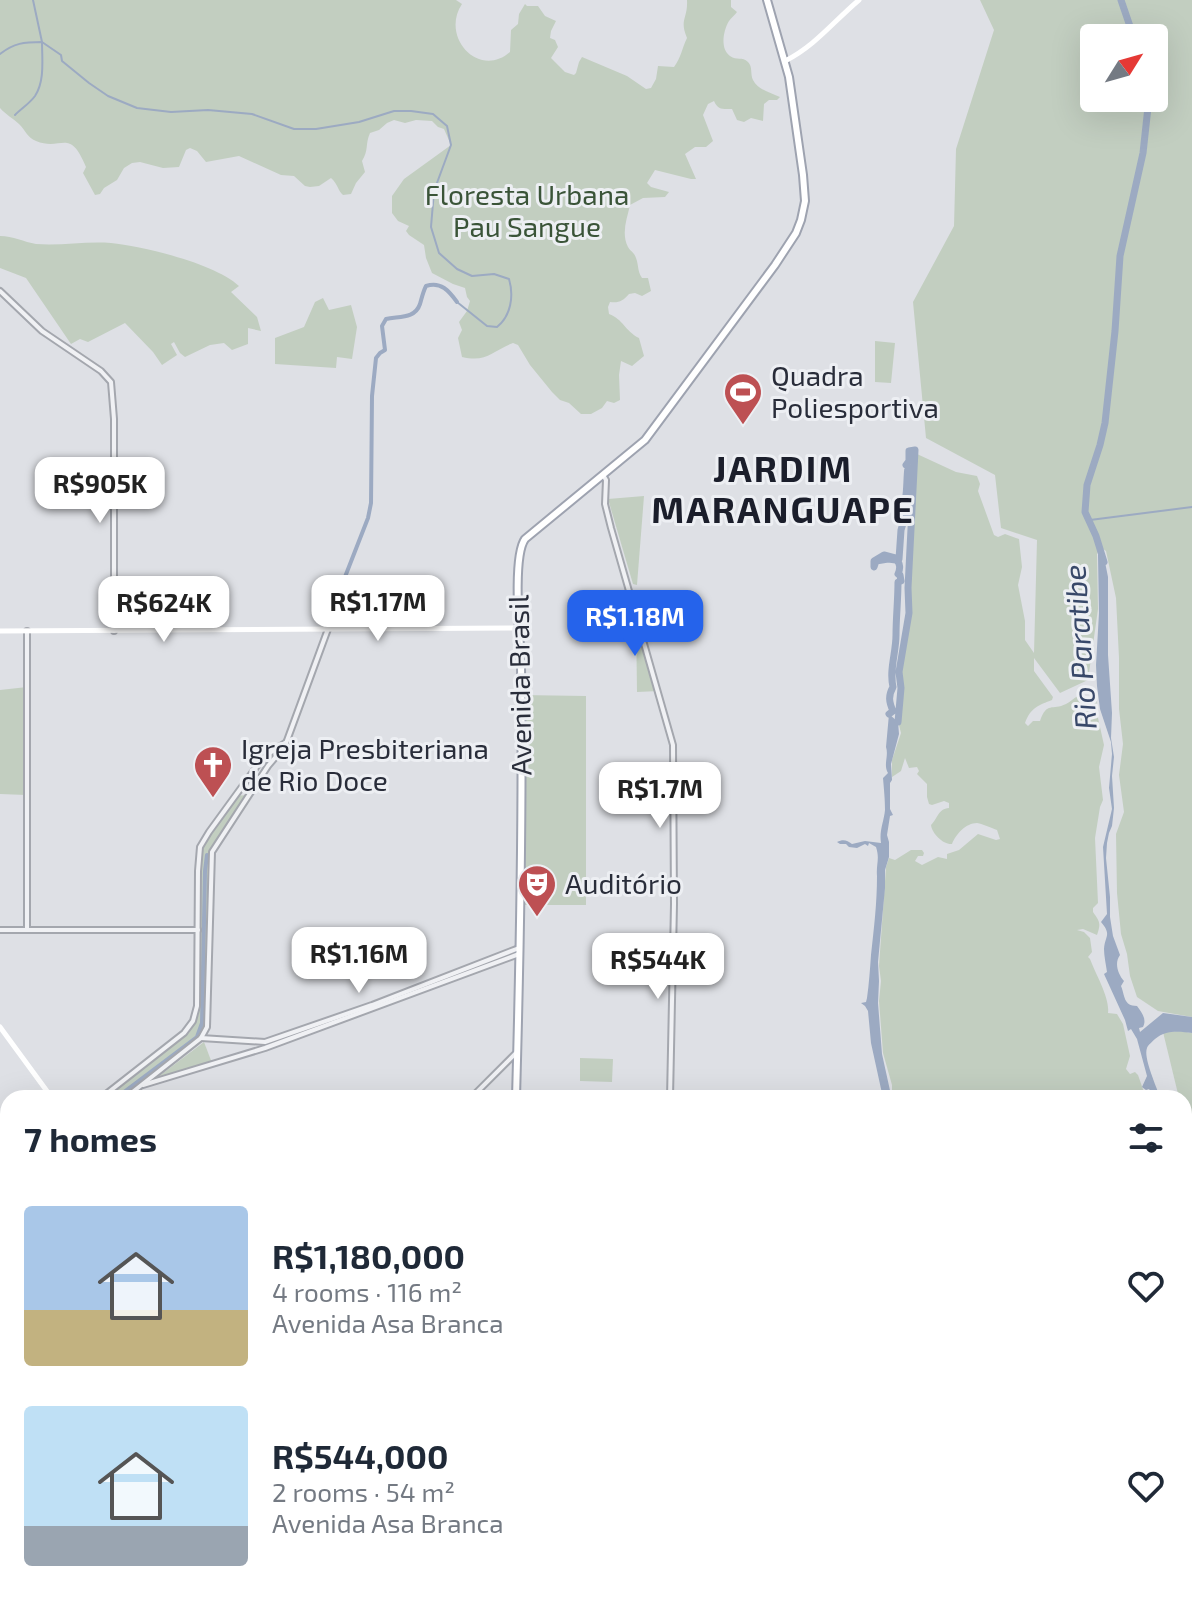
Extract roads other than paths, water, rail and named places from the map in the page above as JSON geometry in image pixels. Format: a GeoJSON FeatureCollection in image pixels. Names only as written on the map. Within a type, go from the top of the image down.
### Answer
{"type":"FeatureCollection","features":[{"type":"Feature","properties":{"kind":"main road","name":"Avenida Brasil"},"geometry":{"type":"LineString","coordinates":[[516,1090],[522,721],[521,546],[525,539],[647,438],[796,233],[805,193],[785,61],[767,0]]}},
{"type":"Feature","properties":{"kind":"main road"},"geometry":{"type":"LineString","coordinates":[[785,61],[811,46],[859,0]]}},
{"type":"Feature","properties":{"kind":"main road"},"geometry":{"type":"LineString","coordinates":[[0,631],[520,628]]}},
{"type":"Feature","properties":{"kind":"main road"},"geometry":{"type":"LineString","coordinates":[[0,1027],[46,1090]]}},
{"type":"Feature","properties":{"kind":"street"},"geometry":{"type":"LineString","coordinates":[[0,291],[42,331],[101,371],[111,382],[114,419],[114,631]]}},
{"type":"Feature","properties":{"kind":"street"},"geometry":{"type":"LineString","coordinates":[[603,475],[611,528],[673,745],[670,1090]]}},
{"type":"Feature","properties":{"kind":"street"},"geometry":{"type":"LineString","coordinates":[[135,1090],[201,1038],[207,1027],[211,856],[270,762],[287,742],[328,629]]}},
{"type":"Feature","properties":{"kind":"street"},"geometry":{"type":"LineString","coordinates":[[27,631],[27,930]]}},
{"type":"Feature","properties":{"kind":"street"},"geometry":{"type":"LineString","coordinates":[[111,1090],[190,1026],[197,1006],[200,847],[264,757],[287,742]]}},
{"type":"Feature","properties":{"kind":"street"},"geometry":{"type":"LineString","coordinates":[[270,762],[276,748]]}},
{"type":"Feature","properties":{"kind":"street"},"geometry":{"type":"LineString","coordinates":[[252,772],[254,779],[260,778]]}},
{"type":"Feature","properties":{"kind":"street"},"geometry":{"type":"LineString","coordinates":[[0,930],[198,930]]}},
{"type":"Feature","properties":{"kind":"street"},"geometry":{"type":"LineString","coordinates":[[140,1086],[265,1048],[519,951]]}},
{"type":"Feature","properties":{"kind":"street"},"geometry":{"type":"LineString","coordinates":[[201,1038],[265,1042],[372,1007]]}},
{"type":"Feature","properties":{"kind":"street"},"geometry":{"type":"LineString","coordinates":[[479,1090],[517,1052]]}},
{"type":"Feature","properties":{"kind":"street"},"geometry":{"type":"LineString","coordinates":[[505,1064],[516,1071]]}},
{"type":"Feature","properties":{"kind":"water","name":"Rio Paratibe"},"geometry":{"type":"Polygon","coordinates":[[[1103,552],[1108,577],[1114,808],[1106,858],[1110,917],[1120,955],[1118,968],[1124,981],[1121,986],[1125,999],[1137,1006],[1143,1016],[1144,1024],[1139,1028],[1140,1032],[1163,1013],[1192,1017],[1192,1033],[1163,1034],[1147,1048],[1157,1090],[1142,1087],[1147,1076],[1137,1039],[1131,1029],[1128,1031],[1104,974],[1107,972],[1104,949],[1107,933],[1101,922],[1107,914],[1103,847],[1112,809],[1109,788],[1112,754],[1097,686],[1098,555],[1103,552]]]}},
{"type":"Feature","properties":{"kind":"water"},"geometry":{"type":"Polygon","coordinates":[[[889,714],[898,722],[899,734],[891,764],[890,809],[893,815],[890,816],[887,835],[889,857],[885,870],[878,962],[882,1054],[890,1090],[881,1090],[868,1011],[861,1003],[866,1002],[868,987],[876,906],[877,851],[869,843],[857,848],[837,842],[881,843],[885,810],[883,778],[888,773],[886,747],[889,714]]]}},
{"type":"Feature","properties":{"kind":"waterway"},"geometry":{"type":"LineString","coordinates":[[33,0],[42,42],[61,55],[62,61],[89,83],[108,96],[137,108],[252,114],[294,129],[359,122],[394,111],[433,114],[447,126],[451,145],[434,191],[431,227],[439,253],[457,269],[472,276],[494,274],[509,279],[510,285],[508,311],[497,327],[487,326],[457,302]]}},
{"type":"Feature","properties":{"kind":"waterway","name":"Rio Paratibe"},"geometry":{"type":"LineString","coordinates":[[1121,0],[1129,24]]}},
{"type":"Feature","properties":{"kind":"waterway"},"geometry":{"type":"LineString","coordinates":[[0,54],[20,44],[42,42],[38,90],[33,99],[15,115]]}},
{"type":"Feature","properties":{"kind":"waterway","name":"Rio Paratibe"},"geometry":{"type":"LineString","coordinates":[[1104,562],[1085,512],[1087,485],[1105,423],[1120,256],[1143,153],[1147,112]]}},
{"type":"Feature","properties":{"kind":"waterway"},"geometry":{"type":"LineString","coordinates":[[327,623],[371,503],[372,396],[376,358],[385,350],[382,326],[386,319],[406,316],[418,309],[426,286],[440,286],[457,302]]}},
{"type":"Feature","properties":{"kind":"waterway"},"geometry":{"type":"LineString","coordinates":[[889,714],[893,711],[890,696],[900,567],[896,560],[876,561],[874,567],[874,561],[884,555],[899,559],[905,517],[906,465],[909,451],[915,450],[909,613],[899,672],[898,722]]}},
{"type":"Feature","properties":{"kind":"waterway"},"geometry":{"type":"LineString","coordinates":[[1090,520],[1192,507]]}},
{"type":"Feature","properties":{"kind":"waterway"},"geometry":{"type":"LineString","coordinates":[[127,1090],[197,1037],[202,1023],[207,855]]}},
{"type":"Feature","properties":{"kind":"place","name":"Quadra Poliesportiva"},"geometry":{"type":"Point","coordinates":[743,426]}},
{"type":"Feature","properties":{"kind":"place","name":"Igreja Presbiteriana de Rio Doce"},"geometry":{"type":"Point","coordinates":[213,799]}},
{"type":"Feature","properties":{"kind":"place","name":"Auditório"},"geometry":{"type":"Point","coordinates":[537,918]}},
{"type":"Feature","properties":{"kind":"district","name":"JARDIM MARANGUAPE"},"geometry":{"type":"Point","coordinates":[783,490]}},
{"type":"Feature","properties":{"kind":"park label","name":"Floresta Urbana Pau Sangue"},"geometry":{"type":"Point","coordinates":[527,211]}}]}
